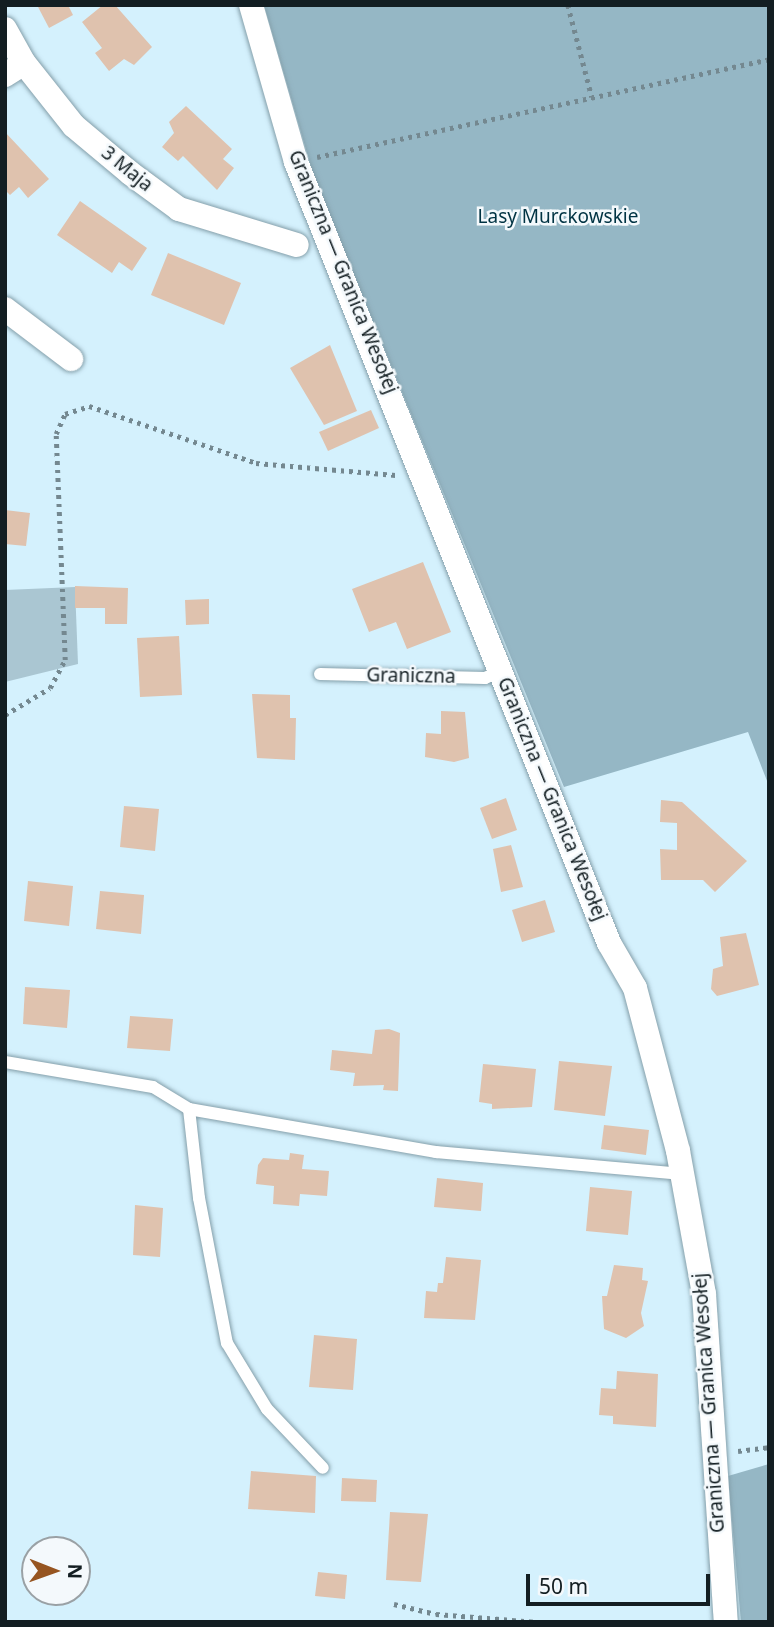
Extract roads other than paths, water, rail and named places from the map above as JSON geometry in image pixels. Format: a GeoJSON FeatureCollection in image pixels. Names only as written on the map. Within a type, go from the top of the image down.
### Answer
{"type":"FeatureCollection","features":[{"type":"Feature","properties":{"kind":"street","name":"Graniczna — Granica Wesołej"},"geometry":{"type":"LineString","coordinates":[[251,5],[296,162],[609,943],[635,988],[682,1174],[704,1294],[726,1622]]}},
{"type":"Feature","properties":{"kind":"street","name":"3 Maja"},"geometry":{"type":"LineString","coordinates":[[5,29],[15,69],[75,126],[179,209],[297,245]]}},
{"type":"Feature","properties":{"kind":"street"},"geometry":{"type":"LineString","coordinates":[[5,309],[71,359]]}},
{"type":"Feature","properties":{"kind":"lane","name":"Graniczna"},"geometry":{"type":"LineString","coordinates":[[320,674],[485,678],[501,671]]}},
{"type":"Feature","properties":{"kind":"lane"},"geometry":{"type":"LineString","coordinates":[[5,1062],[153,1087],[189,1109],[436,1152],[682,1174]]}},
{"type":"Feature","properties":{"kind":"lane"},"geometry":{"type":"LineString","coordinates":[[189,1109],[198,1198],[227,1343],[267,1409],[323,1468]]}},
{"type":"Feature","properties":{"kind":"park label","name":"Lasy Murckowskie"},"geometry":{"type":"Point","coordinates":[558,217]}}]}
